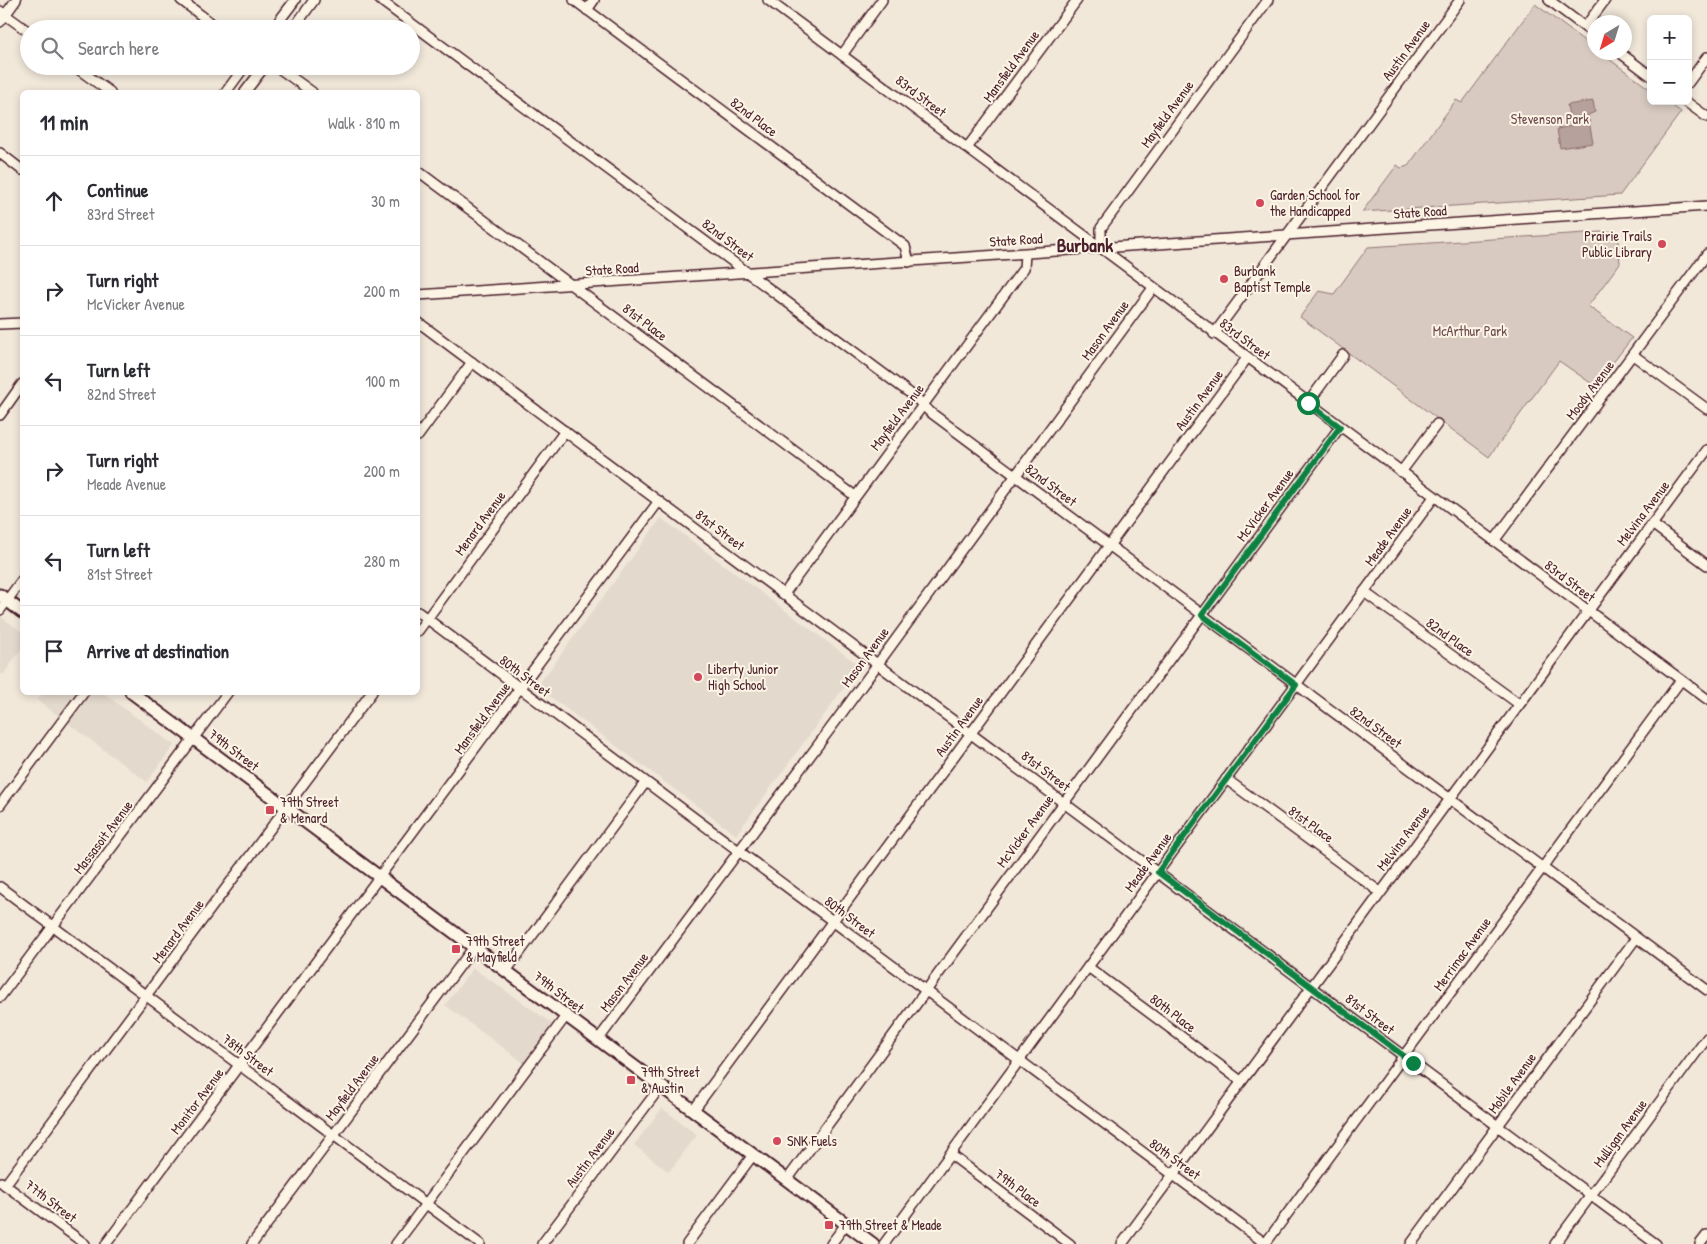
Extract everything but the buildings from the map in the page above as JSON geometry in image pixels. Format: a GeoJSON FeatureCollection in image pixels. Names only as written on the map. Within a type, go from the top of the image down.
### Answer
{"type":"FeatureCollection","features":[{"type":"Feature","properties":{"kind":"main road"},"geometry":{"type":"LineString","coordinates":[[4,598],[20,610]]}},
{"type":"Feature","properties":{"kind":"main road","name":"79th Street"},"geometry":{"type":"LineString","coordinates":[[135,695],[872,1244]]}},
{"type":"Feature","properties":{"kind":"street"},"geometry":{"type":"LineString","coordinates":[[16,0],[2,16],[20,27]]}},
{"type":"Feature","properties":{"kind":"street"},"geometry":{"type":"LineString","coordinates":[[181,0],[207,20]]}},
{"type":"Feature","properties":{"kind":"street"},"geometry":{"type":"LineString","coordinates":[[280,20],[295,0]]}},
{"type":"Feature","properties":{"kind":"street"},"geometry":{"type":"LineString","coordinates":[[299,20],[314,0]]}},
{"type":"Feature","properties":{"kind":"street","name":"82nd Street"},"geometry":{"type":"LineString","coordinates":[[380,0],[407,20]]}},
{"type":"Feature","properties":{"kind":"street","name":"82nd Place"},"geometry":{"type":"LineString","coordinates":[[574,0],[905,246],[909,262]]}},
{"type":"Feature","properties":{"kind":"street"},"geometry":{"type":"LineString","coordinates":[[587,10],[594,0]]}},
{"type":"Feature","properties":{"kind":"street","name":"83rd Street"},"geometry":{"type":"LineString","coordinates":[[768,0],[1214,334],[1707,699]]}},
{"type":"Feature","properties":{"kind":"street"},"geometry":{"type":"LineString","coordinates":[[842,55],[882,0]]}},
{"type":"Feature","properties":{"kind":"street","name":"Mansfield Avenue"},"geometry":{"type":"LineString","coordinates":[[967,148],[1076,0]]}},
{"type":"Feature","properties":{"kind":"street","name":"Mayfield Avenue"},"geometry":{"type":"LineString","coordinates":[[1101,248],[1101,228],[1268,0]]}},
{"type":"Feature","properties":{"kind":"street","name":"Austin Avenue"},"geometry":{"type":"LineString","coordinates":[[1214,334],[1460,0]]}},
{"type":"Feature","properties":{"kind":"street"},"geometry":{"type":"LineString","coordinates":[[1549,0],[1586,27],[1605,0]]}},
{"type":"Feature","properties":{"kind":"street","name":"82nd Street"},"geometry":{"type":"LineString","coordinates":[[420,30],[749,273],[1108,545],[1707,990]]}},
{"type":"Feature","properties":{"kind":"street"},"geometry":{"type":"LineString","coordinates":[[1692,78],[1707,57]]}},
{"type":"Feature","properties":{"kind":"street"},"geometry":{"type":"LineString","coordinates":[[1630,60],[1647,73]]}},
{"type":"Feature","properties":{"kind":"street"},"geometry":{"type":"LineString","coordinates":[[86,75],[107,90]]}},
{"type":"Feature","properties":{"kind":"street"},"geometry":{"type":"LineString","coordinates":[[227,90],[238,75]]}},
{"type":"Feature","properties":{"kind":"street"},"geometry":{"type":"LineString","coordinates":[[247,90],[258,75]]}},
{"type":"Feature","properties":{"kind":"street"},"geometry":{"type":"LineString","coordinates":[[288,75],[309,90]]}},
{"type":"Feature","properties":{"kind":"street"},"geometry":{"type":"LineString","coordinates":[[1690,105],[1707,117]]}},
{"type":"Feature","properties":{"kind":"street"},"geometry":{"type":"LineString","coordinates":[[0,153],[20,168]]}},
{"type":"Feature","properties":{"kind":"street","name":"81st Place"},"geometry":{"type":"LineString","coordinates":[[420,173],[855,496]]}},
{"type":"Feature","properties":{"kind":"street","name":"State Road"},"geometry":{"type":"LineString","coordinates":[[420,295],[572,286],[1707,206]]}},
{"type":"Feature","properties":{"kind":"street","name":"Mayfield Avenue"},"geometry":{"type":"LineString","coordinates":[[784,594],[1024,268],[1026,254]]}},
{"type":"Feature","properties":{"kind":"street","name":"Moody Avenue"},"geometry":{"type":"LineString","coordinates":[[1494,541],[1707,254]]}},
{"type":"Feature","properties":{"kind":"street","name":"Mason Avenue"},"geometry":{"type":"LineString","coordinates":[[598,1040],[1153,288]]}},
{"type":"Feature","properties":{"kind":"street"},"geometry":{"type":"LineString","coordinates":[[0,324],[20,323]]}},
{"type":"Feature","properties":{"kind":"street","name":"81st Street"},"geometry":{"type":"LineString","coordinates":[[420,323],[1656,1244]]}},
{"type":"Feature","properties":{"kind":"street"},"geometry":{"type":"LineString","coordinates":[[1308,403],[1343,355]]}},
{"type":"Feature","properties":{"kind":"street"},"geometry":{"type":"LineString","coordinates":[[1633,355],[1707,409]]}},
{"type":"Feature","properties":{"kind":"street","name":"Austin Avenue"},"geometry":{"type":"LineString","coordinates":[[693,1111],[1247,358]]}},
{"type":"Feature","properties":{"kind":"street"},"geometry":{"type":"LineString","coordinates":[[420,433],[472,362]]}},
{"type":"Feature","properties":{"kind":"street"},"geometry":{"type":"LineString","coordinates":[[0,415],[20,387]]}},
{"type":"Feature","properties":{"kind":"street"},"geometry":{"type":"LineString","coordinates":[[1401,472],[1437,424]]}},
{"type":"Feature","properties":{"kind":"street","name":"McVicker Avenue"},"geometry":{"type":"LineString","coordinates":[[787,1180],[1063,801],[1340,427]]}},
{"type":"Feature","properties":{"kind":"street","name":"Menard Avenue"},"geometry":{"type":"LineString","coordinates":[[420,628],[565,432]]}},
{"type":"Feature","properties":{"kind":"street","name":"Melvina Avenue"},"geometry":{"type":"LineString","coordinates":[[1122,1244],[1707,450]]}},
{"type":"Feature","properties":{"kind":"street","name":"Meade Avenue"},"geometry":{"type":"LineString","coordinates":[[884,1244],[1434,497]]}},
{"type":"Feature","properties":{"kind":"street","name":"Mansfield Avenue"},"geometry":{"type":"LineString","coordinates":[[381,878],[659,502]]}},
{"type":"Feature","properties":{"kind":"street"},"geometry":{"type":"LineString","coordinates":[[1652,524],[1707,565]]}},
{"type":"Feature","properties":{"kind":"street"},"geometry":{"type":"LineString","coordinates":[[0,610],[4,598],[20,582]]}},
{"type":"Feature","properties":{"kind":"street","name":"82nd Place"},"geometry":{"type":"LineString","coordinates":[[1364,592],[1519,704]]}},
{"type":"Feature","properties":{"kind":"street","name":"80th Street"},"geometry":{"type":"LineString","coordinates":[[420,613],[520,690],[1265,1244]]}},
{"type":"Feature","properties":{"kind":"street","name":"Merrimac Avenue"},"geometry":{"type":"LineString","coordinates":[[1265,1244],[1681,680]]}},
{"type":"Feature","properties":{"kind":"street"},"geometry":{"type":"LineString","coordinates":[[0,805],[82,695]]}},
{"type":"Feature","properties":{"kind":"street","name":"Massasoit Avenue"},"geometry":{"type":"LineString","coordinates":[[0,997],[226,695]]}},
{"type":"Feature","properties":{"kind":"street","name":"Menard Avenue"},"geometry":{"type":"LineString","coordinates":[[2,1183],[146,996],[370,695]]}},
{"type":"Feature","properties":{"kind":"street","name":"81st Place"},"geometry":{"type":"LineString","coordinates":[[1226,779],[1380,892]]}},
{"type":"Feature","properties":{"kind":"street"},"geometry":{"type":"LineString","coordinates":[[506,971],[645,783]]}},
{"type":"Feature","properties":{"kind":"street","name":"Monitor Avenue"},"geometry":{"type":"LineString","coordinates":[[106,1244],[381,878]]}},
{"type":"Feature","properties":{"kind":"street","name":"78th Street"},"geometry":{"type":"LineString","coordinates":[[0,887],[480,1244]]}},
{"type":"Feature","properties":{"kind":"street","name":"Mobile Avenue"},"geometry":{"type":"LineString","coordinates":[[1411,1244],[1636,938]]}},
{"type":"Feature","properties":{"kind":"street","name":"Mayfield Avenue"},"geometry":{"type":"LineString","coordinates":[[252,1244],[474,947]]}},
{"type":"Feature","properties":{"kind":"street","name":"80th Place"},"geometry":{"type":"LineString","coordinates":[[1088,967],[1242,1080]]}},
{"type":"Feature","properties":{"kind":"street"},"geometry":{"type":"LineString","coordinates":[[396,1244],[566,1016]]}},
{"type":"Feature","properties":{"kind":"street","name":"Mulligan Avenue"},"geometry":{"type":"LineString","coordinates":[[1555,1244],[1707,1038]]}},
{"type":"Feature","properties":{"kind":"street","name":"Austin Avenue"},"geometry":{"type":"LineString","coordinates":[[542,1244],[661,1086]]}},
{"type":"Feature","properties":{"kind":"street","name":"79th Place"},"geometry":{"type":"LineString","coordinates":[[950,1154],[1070,1244]]}},
{"type":"Feature","properties":{"kind":"street"},"geometry":{"type":"LineString","coordinates":[[687,1244],[753,1155]]}},
{"type":"Feature","properties":{"kind":"street","name":"77th Street"},"geometry":{"type":"LineString","coordinates":[[2,1183],[85,1244]]}},
{"type":"Feature","properties":{"kind":"street"},"geometry":{"type":"LineString","coordinates":[[831,1244],[846,1224]]}},
{"type":"Feature","properties":{"kind":"street"},"geometry":{"type":"LineString","coordinates":[[1700,1244],[1707,1234]]}},
{"type":"Feature","properties":{"kind":"shaded area"},"geometry":{"type":"Polygon","coordinates":[[[1593,101],[1595,112],[1588,115],[1593,143],[1560,148],[1557,129],[1571,126],[1567,105],[1593,101]]]}},
{"type":"Feature","properties":{"kind":"shaded area","name":"Liberty Junior High School"},"geometry":{"type":"Polygon","coordinates":[[[661,518],[860,666],[736,835],[537,687],[661,518]]]}},
{"type":"Feature","properties":{"kind":"shaded area"},"geometry":{"type":"Polygon","coordinates":[[[0,616],[20,631],[20,651],[3,675],[0,673],[0,616]]]}},
{"type":"Feature","properties":{"kind":"shaded area"},"geometry":{"type":"Polygon","coordinates":[[[41,695],[106,695],[174,745],[147,782],[37,700],[41,695]]]}},
{"type":"Feature","properties":{"kind":"shaded area"},"geometry":{"type":"Polygon","coordinates":[[[473,968],[553,1024],[524,1063],[445,1005],[473,968]]]}},
{"type":"Feature","properties":{"kind":"shaded area"},"geometry":{"type":"Polygon","coordinates":[[[662,1108],[697,1135],[669,1172],[634,1145],[662,1108]]]}},
{"type":"Feature","properties":{"kind":"green space","name":"Stevenson Park"},"geometry":{"type":"Polygon","coordinates":[[[1535,4],[1587,43],[1587,60],[1610,60],[1647,87],[1647,105],[1671,105],[1681,112],[1620,195],[1362,212],[1397,165],[1401,168],[1408,166],[1456,100],[1462,103],[1535,4]]]}},
{"type":"Feature","properties":{"kind":"green space","name":"McArthur Park"},"geometry":{"type":"Polygon","coordinates":[[[1617,231],[1620,263],[1588,306],[1632,338],[1595,386],[1559,361],[1489,457],[1300,317],[1319,291],[1334,294],[1368,247],[1617,231]]]}},
{"type":"Feature","properties":{"kind":"place","name":"Garden School for the Handicapped"},"geometry":{"type":"Point","coordinates":[1260,203]}},
{"type":"Feature","properties":{"kind":"place","name":"Prairie Trails Public Library"},"geometry":{"type":"Point","coordinates":[1662,244]}},
{"type":"Feature","properties":{"kind":"place","name":"Burbank Baptist Temple"},"geometry":{"type":"Point","coordinates":[1224,279]}},
{"type":"Feature","properties":{"kind":"place","name":"Liberty Junior High School"},"geometry":{"type":"Point","coordinates":[698,677]}},
{"type":"Feature","properties":{"kind":"place","name":"79th Street & Menard"},"geometry":{"type":"Point","coordinates":[270,810]}},
{"type":"Feature","properties":{"kind":"place","name":"79th Street & Mayfield"},"geometry":{"type":"Point","coordinates":[456,949]}},
{"type":"Feature","properties":{"kind":"place","name":"79th Street & Austin"},"geometry":{"type":"Point","coordinates":[631,1080]}},
{"type":"Feature","properties":{"kind":"place","name":"SNK Fuels"},"geometry":{"type":"Point","coordinates":[777,1141]}},
{"type":"Feature","properties":{"kind":"place","name":"79th Street & Meade"},"geometry":{"type":"Point","coordinates":[829,1225]}},
{"type":"Feature","properties":{"kind":"district","name":"Burbank"},"geometry":{"type":"Point","coordinates":[1085,245]}},
{"type":"Feature","properties":{"kind":"route"},"geometry":{"type":"LineString","coordinates":[[1308,403],[1340,427],[1202,615],[1296,685],[1158,872],[1413,1063]]}}]}
